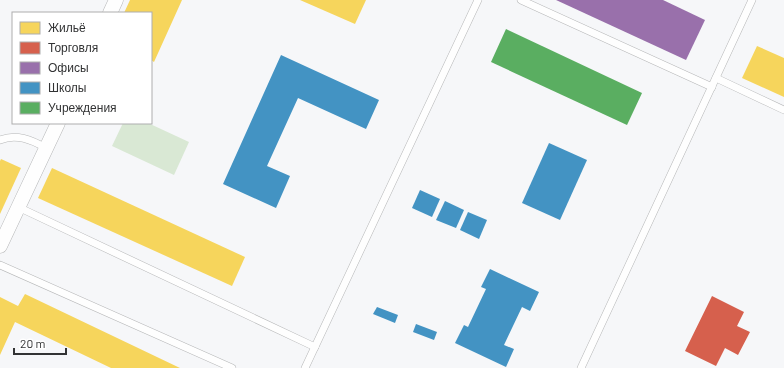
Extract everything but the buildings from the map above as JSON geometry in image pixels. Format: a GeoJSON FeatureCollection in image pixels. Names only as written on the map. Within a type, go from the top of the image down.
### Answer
{"type":"FeatureCollection","features":[{"type":"Feature","properties":{"kind":"street"},"geometry":{"type":"LineString","coordinates":[[110,12],[116,0]]}},
{"type":"Feature","properties":{"kind":"street"},"geometry":{"type":"LineString","coordinates":[[0,246],[58,124]]}},
{"type":"Feature","properties":{"kind":"lane"},"geometry":{"type":"LineString","coordinates":[[306,368],[478,0]]}},
{"type":"Feature","properties":{"kind":"lane"},"geometry":{"type":"LineString","coordinates":[[521,0],[712,87]]}},
{"type":"Feature","properties":{"kind":"lane"},"geometry":{"type":"LineString","coordinates":[[581,368],[752,0]]}},
{"type":"Feature","properties":{"kind":"lane"},"geometry":{"type":"LineString","coordinates":[[716,78],[784,110]]}},
{"type":"Feature","properties":{"kind":"lane"},"geometry":{"type":"LineString","coordinates":[[0,140],[12,137],[27,139],[46,148]]}},
{"type":"Feature","properties":{"kind":"lane"},"geometry":{"type":"LineString","coordinates":[[18,207],[315,347]]}},
{"type":"Feature","properties":{"kind":"lane"},"geometry":{"type":"LineString","coordinates":[[0,265],[232,368]]}},
{"type":"Feature","properties":{"kind":"green space"},"geometry":{"type":"Polygon","coordinates":[[[123,124],[150,124],[189,142],[174,175],[112,146],[123,124]]]}}]}
